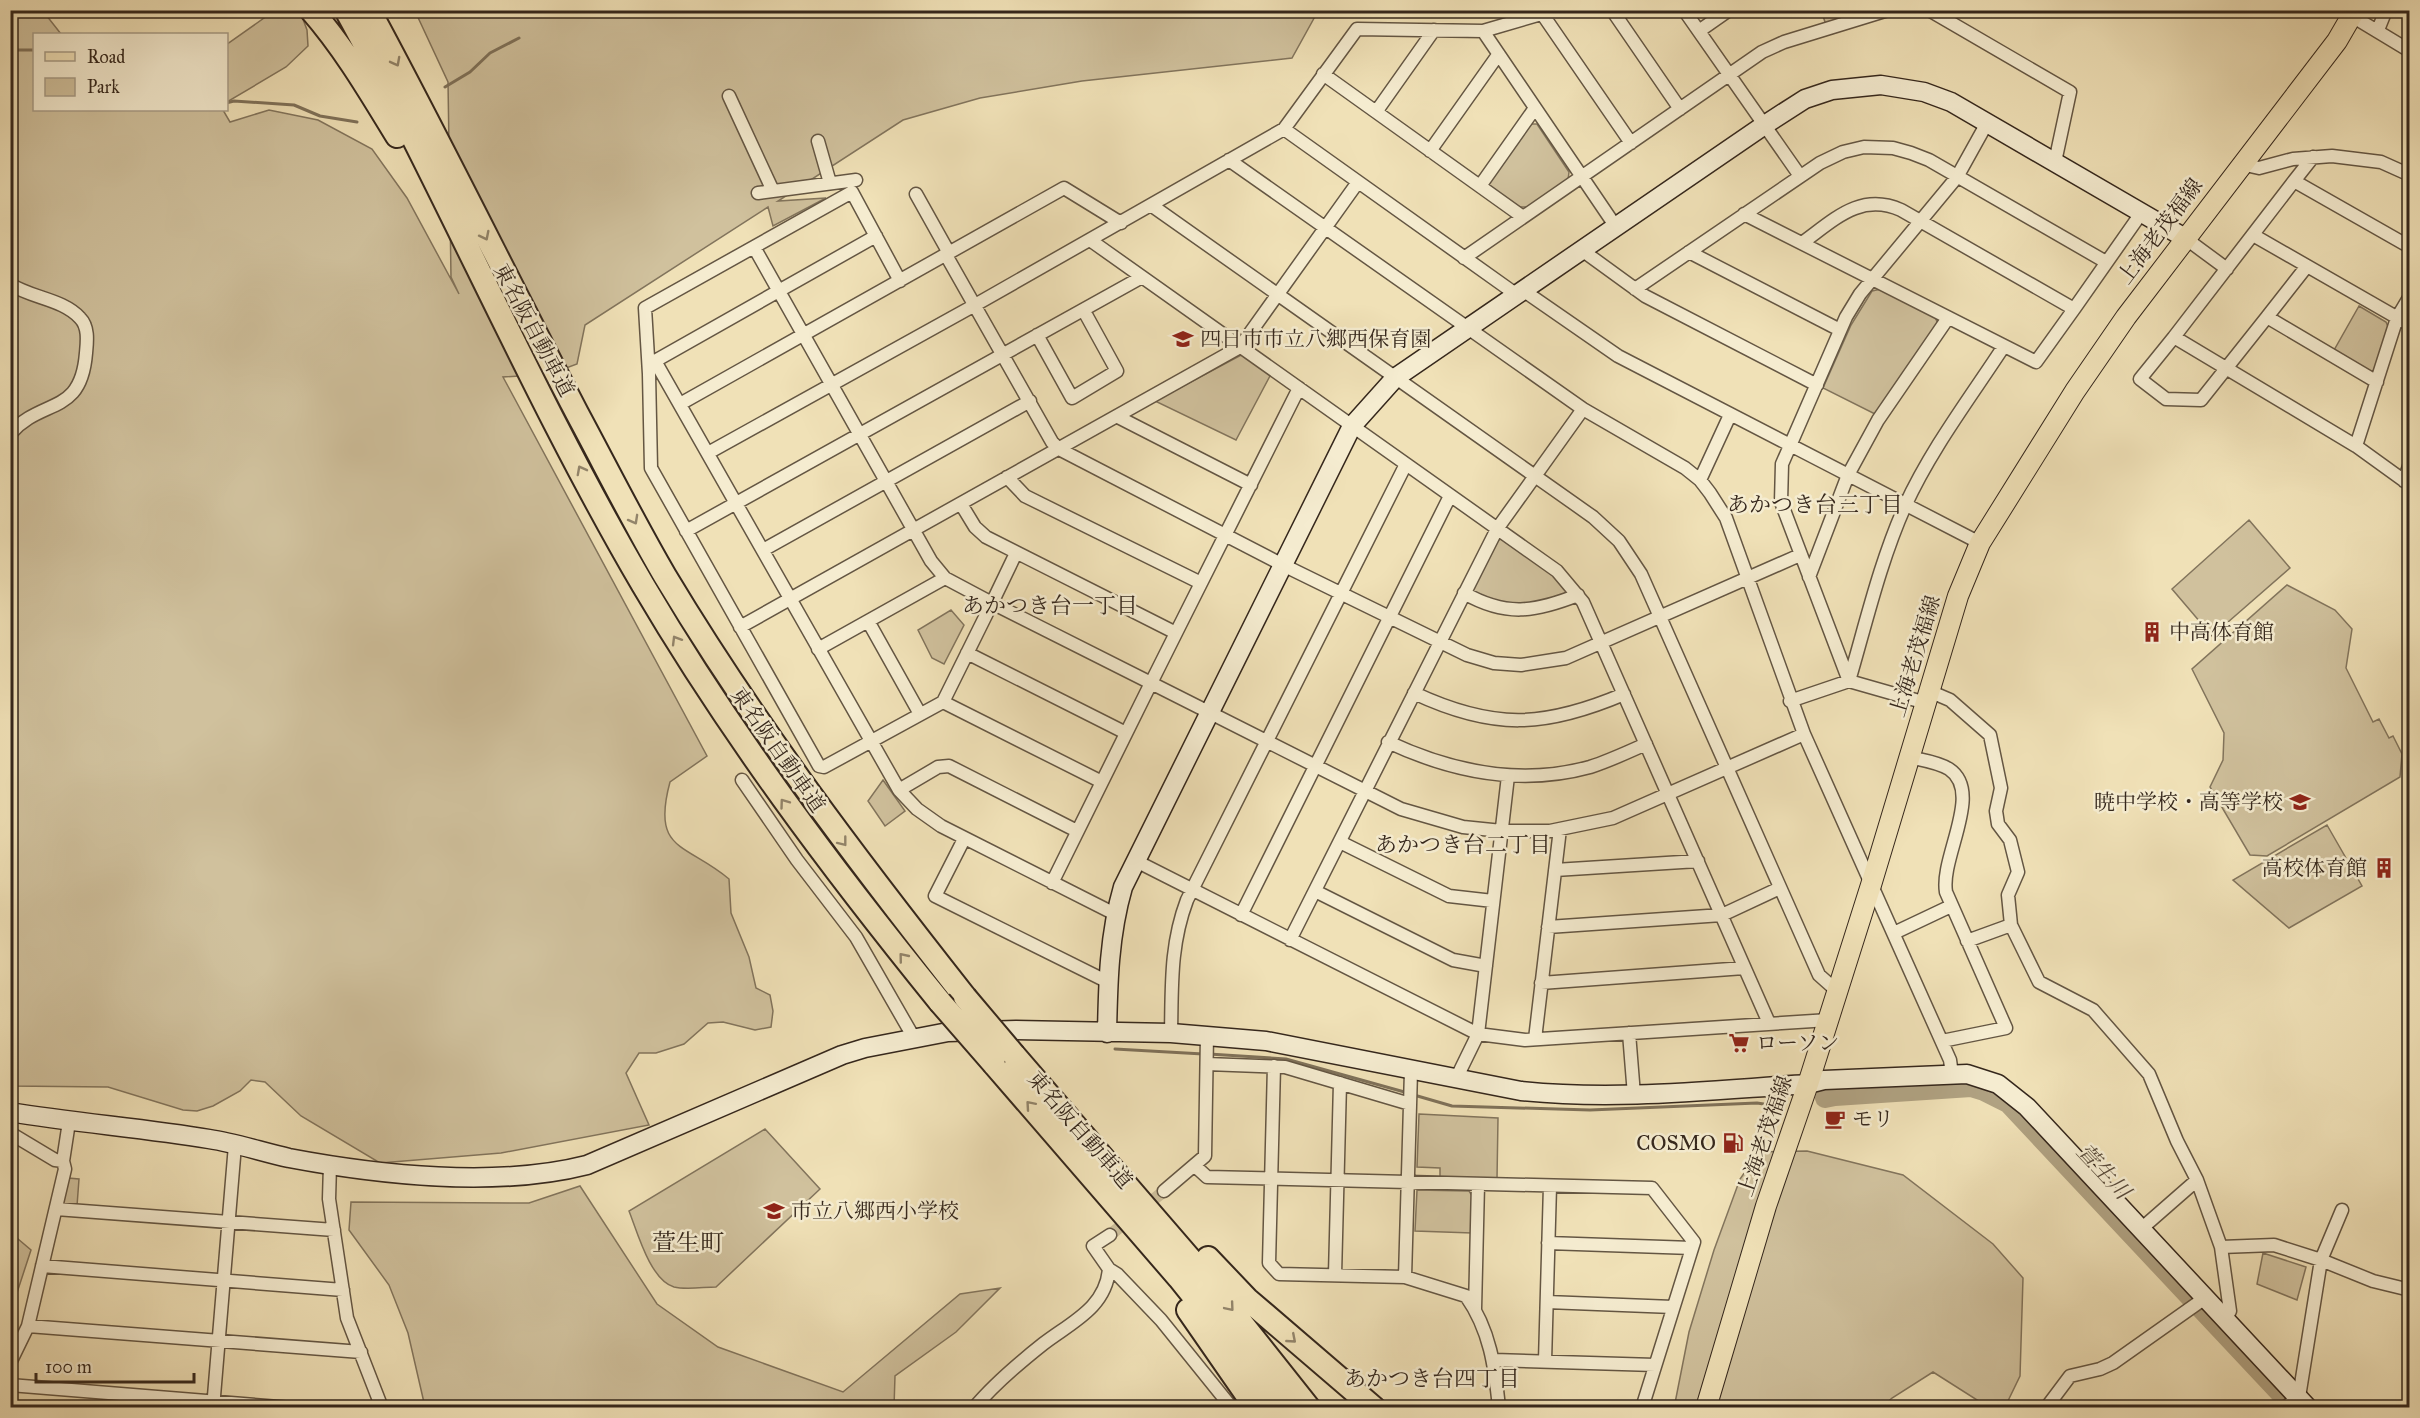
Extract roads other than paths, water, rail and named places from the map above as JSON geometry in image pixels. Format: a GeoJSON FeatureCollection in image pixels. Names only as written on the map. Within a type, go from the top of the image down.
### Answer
{"type":"FeatureCollection","features":[{"type":"Feature","properties":{"kind":"highway"},"geometry":{"type":"LineString","coordinates":[[311,10],[332,34],[363,79],[481,275]]}},
{"type":"Feature","properties":{"kind":"highway","name":"東名阪自動車道"},"geometry":{"type":"LineString","coordinates":[[346,10],[407,125],[558,427],[642,583],[720,711],[826,860],[940,1002],[1004,1059],[1234,1311],[1309,1407]]}},
{"type":"Feature","properties":{"kind":"highway","name":"東名阪自動車道"},"geometry":{"type":"LineString","coordinates":[[369,10],[507,278],[664,574],[720,665],[779,753],[836,833],[965,997],[1004,1059]]}},
{"type":"Feature","properties":{"kind":"highway"},"geometry":{"type":"LineString","coordinates":[[1063,1126],[1169,1285],[1256,1407]]}},
{"type":"Feature","properties":{"kind":"highway"},"geometry":{"type":"LineString","coordinates":[[1063,1126],[1152,1200],[1247,1299],[1374,1407]]}},
{"type":"Feature","properties":{"kind":"highway","name":"東名阪自動車道"},"geometry":{"type":"LineString","coordinates":[[1063,1126],[1179,1278],[1283,1407]]}},
{"type":"Feature","properties":{"kind":"main road","name":"上海老茂福線"},"geometry":{"type":"LineString","coordinates":[[1706,1407],[1766,1206],[1829,1020],[1871,885],[1958,596],[1980,543],[2075,391],[2185,238],[2337,41],[2353,13]]}},
{"type":"Feature","properties":{"kind":"street"},"geometry":{"type":"LineString","coordinates":[[708,453],[1121,223],[1284,129],[1357,29],[1484,31],[1555,10]]}},
{"type":"Feature","properties":{"kind":"street"},"geometry":{"type":"LineString","coordinates":[[1612,10],[1680,109]]}},
{"type":"Feature","properties":{"kind":"street"},"geometry":{"type":"LineString","coordinates":[[1684,10],[1800,176]]}},
{"type":"Feature","properties":{"kind":"street"},"geometry":{"type":"LineString","coordinates":[[1699,31],[1729,10]]}},
{"type":"Feature","properties":{"kind":"street"},"geometry":{"type":"LineString","coordinates":[[1464,258],[1762,52],[1784,42],[1888,10]]}},
{"type":"Feature","properties":{"kind":"street"},"geometry":{"type":"LineString","coordinates":[[1929,10],[2070,92],[2055,162]]}},
{"type":"Feature","properties":{"kind":"street"},"geometry":{"type":"LineString","coordinates":[[2378,30],[2386,10]]}},
{"type":"Feature","properties":{"kind":"street"},"geometry":{"type":"LineString","coordinates":[[2353,13],[2409,51]]}},
{"type":"Feature","properties":{"kind":"street"},"geometry":{"type":"LineString","coordinates":[[1543,15],[1631,143]]}},
{"type":"Feature","properties":{"kind":"street"},"geometry":{"type":"LineString","coordinates":[[1376,112],[1434,30]]}},
{"type":"Feature","properties":{"kind":"street"},"geometry":{"type":"LineString","coordinates":[[1484,31],[1616,227]]}},
{"type":"Feature","properties":{"kind":"street"},"geometry":{"type":"LineString","coordinates":[[1430,151],[1498,55]]}},
{"type":"Feature","properties":{"kind":"street"},"geometry":{"type":"LineString","coordinates":[[1323,74],[1523,217]]}},
{"type":"Feature","properties":{"kind":"street"},"geometry":{"type":"LineString","coordinates":[[1107,1033],[1110,947],[1115,914],[1123,887],[1134,860],[1352,426],[1395,378],[1763,126],[1816,95],[1863,86],[1909,88],[1938,96],[2142,212],[2185,238],[2226,269]]}},
{"type":"Feature","properties":{"kind":"street"},"geometry":{"type":"LineString","coordinates":[[729,96],[773,191]]}},
{"type":"Feature","properties":{"kind":"street"},"geometry":{"type":"LineString","coordinates":[[1480,186],[1535,108]]}},
{"type":"Feature","properties":{"kind":"street"},"geometry":{"type":"LineString","coordinates":[[1848,681],[1800,555],[1780,493],[1780,472],[1839,330],[1860,294],[1957,177],[1987,123]]}},
{"type":"Feature","properties":{"kind":"street"},"geometry":{"type":"LineString","coordinates":[[1284,129],[1464,258],[1618,356],[1980,543]]}},
{"type":"Feature","properties":{"kind":"street"},"geometry":{"type":"LineString","coordinates":[[818,141],[831,183],[834,202]]}},
{"type":"Feature","properties":{"kind":"street"},"geometry":{"type":"LineString","coordinates":[[1635,289],[1800,176],[1843,152],[1864,147],[1893,148],[1911,153],[2106,262]]}},
{"type":"Feature","properties":{"kind":"street"},"geometry":{"type":"LineString","coordinates":[[2241,164],[2259,168],[2293,159],[2332,156],[2381,162],[2409,175]]}},
{"type":"Feature","properties":{"kind":"street"},"geometry":{"type":"LineString","coordinates":[[2307,266],[2201,400],[2166,399],[2140,379],[2313,157]]}},
{"type":"Feature","properties":{"kind":"street"},"geometry":{"type":"LineString","coordinates":[[1229,160],[1583,409],[1679,465],[1700,480],[1719,504],[1726,518],[1790,701],[1942,1041],[1950,1060],[1952,1074]]}},
{"type":"Feature","properties":{"kind":"street"},"geometry":{"type":"LineString","coordinates":[[758,193],[856,180]]}},
{"type":"Feature","properties":{"kind":"street"},"geometry":{"type":"LineString","coordinates":[[2294,181],[2409,247]]}},
{"type":"Feature","properties":{"kind":"street"},"geometry":{"type":"LineString","coordinates":[[741,627],[1240,347],[1358,182]]}},
{"type":"Feature","properties":{"kind":"street"},"geometry":{"type":"LineString","coordinates":[[680,404],[1064,188],[1121,223]]}},
{"type":"Feature","properties":{"kind":"street"},"geometry":{"type":"LineString","coordinates":[[900,281],[852,192],[645,308],[651,361],[651,468],[819,766],[824,767],[943,702],[1016,553]]}},
{"type":"Feature","properties":{"kind":"street"},"geometry":{"type":"LineString","coordinates":[[916,194],[975,305],[1052,442],[1059,449],[1438,643],[1488,662],[1521,665],[1566,658],[1800,555]]}},
{"type":"Feature","properties":{"kind":"street"},"geometry":{"type":"LineString","coordinates":[[1802,243],[1846,212],[1870,203],[1891,206],[2074,309]]}},
{"type":"Feature","properties":{"kind":"street"},"geometry":{"type":"LineString","coordinates":[[1150,205],[1602,524],[1619,541],[1641,574],[1818,975],[1837,991]]}},
{"type":"Feature","properties":{"kind":"street"},"geometry":{"type":"LineString","coordinates":[[1744,214],[2036,362],[2142,212]]}},
{"type":"Feature","properties":{"kind":"street"},"geometry":{"type":"LineString","coordinates":[[2253,235],[2409,325]]}},
{"type":"Feature","properties":{"kind":"street"},"geometry":{"type":"LineString","coordinates":[[651,361],[876,236]]}},
{"type":"Feature","properties":{"kind":"street"},"geometry":{"type":"LineString","coordinates":[[1090,240],[1557,572],[1578,595],[1769,1023]]}},
{"type":"Feature","properties":{"kind":"street"},"geometry":{"type":"LineString","coordinates":[[754,247],[931,561],[945,578],[1401,809],[1463,827],[1534,832],[1560,829],[1613,818],[1804,734]]}},
{"type":"Feature","properties":{"kind":"street"},"geometry":{"type":"LineString","coordinates":[[1583,251],[1635,289],[1817,385]]}},
{"type":"Feature","properties":{"kind":"street"},"geometry":{"type":"LineString","coordinates":[[1689,252],[1839,330]]}},
{"type":"Feature","properties":{"kind":"street"},"geometry":{"type":"LineString","coordinates":[[686,531],[1142,277]]}},
{"type":"Feature","properties":{"kind":"street"},"geometry":{"type":"LineString","coordinates":[[10,284],[67,308],[81,318],[86,330],[87,344],[81,380],[71,398],[34,417],[10,434]]}},
{"type":"Feature","properties":{"kind":"street"},"geometry":{"type":"LineString","coordinates":[[2356,446],[2397,318],[2409,296]]}},
{"type":"Feature","properties":{"kind":"street"},"geometry":{"type":"LineString","coordinates":[[1037,335],[1072,398],[1117,371],[1084,311]]}},
{"type":"Feature","properties":{"kind":"street"},"geometry":{"type":"LineString","coordinates":[[2266,317],[2377,382]]}},
{"type":"Feature","properties":{"kind":"street"},"geometry":{"type":"LineString","coordinates":[[1809,577],[1848,475],[1878,420],[1948,318]]}},
{"type":"Feature","properties":{"kind":"street"},"geometry":{"type":"LineString","coordinates":[[2174,338],[2356,446],[2407,483]]}},
{"type":"Feature","properties":{"kind":"street"},"geometry":{"type":"LineString","coordinates":[[1848,681],[1877,583],[1906,505],[1929,461],[2004,346]]}},
{"type":"Feature","properties":{"kind":"street"},"geometry":{"type":"LineString","coordinates":[[651,361],[680,404],[899,790],[930,819],[1115,914]]}},
{"type":"Feature","properties":{"kind":"street"},"geometry":{"type":"LineString","coordinates":[[1052,883],[1299,388]]}},
{"type":"Feature","properties":{"kind":"street"},"geometry":{"type":"LineString","coordinates":[[763,550],[1030,401]]}},
{"type":"Feature","properties":{"kind":"street"},"geometry":{"type":"LineString","coordinates":[[1290,940],[1497,529],[1583,409]]}},
{"type":"Feature","properties":{"kind":"street"},"geometry":{"type":"LineString","coordinates":[[1700,480],[1730,415]]}},
{"type":"Feature","properties":{"kind":"street"},"geometry":{"type":"LineString","coordinates":[[1118,417],[1251,485]]}},
{"type":"Feature","properties":{"kind":"street"},"geometry":{"type":"LineString","coordinates":[[2407,483],[2409,463]]}},
{"type":"Feature","properties":{"kind":"street"},"geometry":{"type":"LineString","coordinates":[[1171,1033],[1173,948],[1178,923],[1191,890],[1406,464]]}},
{"type":"Feature","properties":{"kind":"street"},"geometry":{"type":"LineString","coordinates":[[1007,477],[1025,496],[1201,583]]}},
{"type":"Feature","properties":{"kind":"street"},"geometry":{"type":"LineString","coordinates":[[1241,915],[1450,496]]}},
{"type":"Feature","properties":{"kind":"street"},"geometry":{"type":"LineString","coordinates":[[961,504],[980,532],[1016,553],[1176,633]]}},
{"type":"Feature","properties":{"kind":"street"},"geometry":{"type":"LineString","coordinates":[[818,649],[945,578]]}},
{"type":"Feature","properties":{"kind":"street"},"geometry":{"type":"LineString","coordinates":[[1464,594],[1503,609],[1526,611],[1543,608],[1578,595]]}},
{"type":"Feature","properties":{"kind":"street"},"geometry":{"type":"LineString","coordinates":[[868,621],[920,714]]}},
{"type":"Feature","properties":{"kind":"street"},"geometry":{"type":"LineString","coordinates":[[967,653],[1126,733]]}},
{"type":"Feature","properties":{"kind":"street"},"geometry":{"type":"LineString","coordinates":[[1790,701],[1848,681],[1950,700],[1990,735],[2001,788],[1996,811],[1998,824],[2008,836],[2018,872],[2008,895],[2011,925],[2039,982],[2093,1010],[2142,1064],[2154,1084],[2177,1141],[2197,1180],[2221,1247],[2230,1311],[2225,1319]]}},
{"type":"Feature","properties":{"kind":"street"},"geometry":{"type":"LineString","coordinates":[[1414,693],[1456,711],[1503,720],[1555,717],[1593,707],[1624,694]]}},
{"type":"Feature","properties":{"kind":"street"},"geometry":{"type":"LineString","coordinates":[[943,702],[1102,782]]}},
{"type":"Feature","properties":{"kind":"street"},"geometry":{"type":"LineString","coordinates":[[1388,742],[1449,766],[1485,774],[1508,776],[1543,775],[1591,766],[1646,744]]}},
{"type":"Feature","properties":{"kind":"street"},"geometry":{"type":"LineString","coordinates":[[1909,757],[1948,769],[1962,786],[1962,811],[1945,873],[1946,892],[2006,1028],[1942,1041]]}},
{"type":"Feature","properties":{"kind":"street"},"geometry":{"type":"LineString","coordinates":[[899,790],[939,767],[949,766],[1077,831]]}},
{"type":"Feature","properties":{"kind":"street"},"geometry":{"type":"LineString","coordinates":[[1456,1079],[1478,1034],[1508,776]]}},
{"type":"Feature","properties":{"kind":"street"},"geometry":{"type":"LineString","coordinates":[[742,780],[797,860],[862,946],[914,1038]]}},
{"type":"Feature","properties":{"kind":"street"},"geometry":{"type":"LineString","coordinates":[[1535,1040],[1560,829]]}},
{"type":"Feature","properties":{"kind":"street"},"geometry":{"type":"LineString","coordinates":[[964,838],[935,896],[1108,982]]}},
{"type":"Feature","properties":{"kind":"street"},"geometry":{"type":"LineString","coordinates":[[1340,842],[1453,897],[1493,901]]}},
{"type":"Feature","properties":{"kind":"street"},"geometry":{"type":"LineString","coordinates":[[1134,860],[1478,1034],[1535,1040],[1829,1020]]}},
{"type":"Feature","properties":{"kind":"street"},"geometry":{"type":"LineString","coordinates":[[1555,870],[1698,861]]}},
{"type":"Feature","properties":{"kind":"street"},"geometry":{"type":"LineString","coordinates":[[1548,927],[1722,915],[1780,888]]}},
{"type":"Feature","properties":{"kind":"street"},"geometry":{"type":"LineString","coordinates":[[1315,891],[1453,960],[1486,966]]}},
{"type":"Feature","properties":{"kind":"street"},"geometry":{"type":"LineString","coordinates":[[1894,933],[1951,906]]}},
{"type":"Feature","properties":{"kind":"street"},"geometry":{"type":"LineString","coordinates":[[1967,941],[2011,925]]}},
{"type":"Feature","properties":{"kind":"street"},"geometry":{"type":"LineString","coordinates":[[1541,983],[1744,968]]}},
{"type":"Feature","properties":{"kind":"street"},"geometry":{"type":"LineString","coordinates":[[10,1112],[69,1122],[210,1139],[330,1165],[386,1173],[439,1176],[528,1176],[565,1171],[604,1158],[842,1055],[948,1032],[1016,1030],[1171,1033],[1207,1052],[1286,1067],[1340,1083],[1410,1091],[1456,1079],[1557,1095],[1634,1095],[1808,1084],[1824,1080],[1952,1074],[1976,1076],[1998,1084],[2015,1096],[2141,1229],[2199,1303],[2225,1319],[2296,1403]]}},
{"type":"Feature","properties":{"kind":"street"},"geometry":{"type":"LineString","coordinates":[[1629,1033],[1634,1095]]}},
{"type":"Feature","properties":{"kind":"street"},"geometry":{"type":"LineString","coordinates":[[1207,1052],[1266,1041],[1410,1091]]}},
{"type":"Feature","properties":{"kind":"street"},"geometry":{"type":"LineString","coordinates":[[1164,1191],[1205,1156],[1207,1052]]}},
{"type":"Feature","properties":{"kind":"street"},"geometry":{"type":"LineString","coordinates":[[1274,1066],[1269,1263],[1279,1274],[1405,1277],[1466,1296],[1475,1309],[1486,1334],[1494,1360],[1499,1407]]}},
{"type":"Feature","properties":{"kind":"street"},"geometry":{"type":"LineString","coordinates":[[1335,1275],[1340,1083]]}},
{"type":"Feature","properties":{"kind":"street"},"geometry":{"type":"LineString","coordinates":[[1405,1277],[1410,1091]]}},
{"type":"Feature","properties":{"kind":"street"},"geometry":{"type":"LineString","coordinates":[[10,1363],[28,1326],[65,1169],[63,1161],[69,1122]]}},
{"type":"Feature","properties":{"kind":"street"},"geometry":{"type":"LineString","coordinates":[[10,1133],[55,1160],[63,1161]]}},
{"type":"Feature","properties":{"kind":"street"},"geometry":{"type":"LineString","coordinates":[[213,1405],[235,1145]]}},
{"type":"Feature","properties":{"kind":"street"},"geometry":{"type":"LineString","coordinates":[[330,1165],[329,1199],[347,1318],[382,1407]]}},
{"type":"Feature","properties":{"kind":"street"},"geometry":{"type":"LineString","coordinates":[[1195,1166],[1207,1177],[1652,1188],[1694,1242],[1642,1407]]}},
{"type":"Feature","properties":{"kind":"street"},"geometry":{"type":"LineString","coordinates":[[2141,1229],[2197,1180]]}},
{"type":"Feature","properties":{"kind":"street"},"geometry":{"type":"LineString","coordinates":[[1475,1309],[1479,1184]]}},
{"type":"Feature","properties":{"kind":"street"},"geometry":{"type":"LineString","coordinates":[[1545,1361],[1550,1186]]}},
{"type":"Feature","properties":{"kind":"street"},"geometry":{"type":"LineString","coordinates":[[56,1209],[334,1230]]}},
{"type":"Feature","properties":{"kind":"street"},"geometry":{"type":"LineString","coordinates":[[2296,1403],[2321,1260],[2342,1210]]}},
{"type":"Feature","properties":{"kind":"street"},"geometry":{"type":"LineString","coordinates":[[1110,1235],[1093,1246],[1109,1269],[1117,1274],[1161,1320],[1232,1407]]}},
{"type":"Feature","properties":{"kind":"street"},"geometry":{"type":"LineString","coordinates":[[1548,1243],[1692,1248]]}},
{"type":"Feature","properties":{"kind":"street"},"geometry":{"type":"LineString","coordinates":[[2221,1247],[2274,1245],[2321,1260],[2373,1281],[2409,1290]]}},
{"type":"Feature","properties":{"kind":"street"},"geometry":{"type":"LineString","coordinates":[[42,1266],[343,1290]]}},
{"type":"Feature","properties":{"kind":"street"},"geometry":{"type":"LineString","coordinates":[[974,1407],[1025,1359],[1089,1310],[1105,1287],[1109,1269]]}},
{"type":"Feature","properties":{"kind":"street"},"geometry":{"type":"LineString","coordinates":[[1546,1302],[1673,1307]]}},
{"type":"Feature","properties":{"kind":"street"},"geometry":{"type":"LineString","coordinates":[[2046,1407],[2070,1376],[2100,1369],[2113,1363],[2199,1303]]}},
{"type":"Feature","properties":{"kind":"street"},"geometry":{"type":"LineString","coordinates":[[28,1326],[361,1352]]}},
{"type":"Feature","properties":{"kind":"street"},"geometry":{"type":"LineString","coordinates":[[1494,1360],[1655,1365]]}},
{"type":"Feature","properties":{"kind":"street"},"geometry":{"type":"LineString","coordinates":[[10,1385],[213,1405],[291,1407]]}},
{"type":"Feature","properties":{"kind":"waterway"},"geometry":{"type":"LineString","coordinates":[[445,87],[470,72],[490,53],[519,38]]}},
{"type":"Feature","properties":{"kind":"waterway"},"geometry":{"type":"LineString","coordinates":[[10,50],[33,50]]}},
{"type":"Feature","properties":{"kind":"waterway"},"geometry":{"type":"LineString","coordinates":[[228,102],[294,105],[320,116],[357,122]]}},
{"type":"Feature","properties":{"kind":"waterway"},"geometry":{"type":"LineString","coordinates":[[1115,1049],[1203,1054]]}},
{"type":"Feature","properties":{"kind":"waterway"},"geometry":{"type":"LineString","coordinates":[[1209,1054],[1286,1059],[1408,1093]]}},
{"type":"Feature","properties":{"kind":"waterway","name":"萱生川"},"geometry":{"type":"LineString","coordinates":[[1825,1098],[1971,1087],[2008,1103],[2294,1408]]}},
{"type":"Feature","properties":{"kind":"waterway"},"geometry":{"type":"LineString","coordinates":[[1414,1095],[1452,1106],[1590,1110],[1757,1103],[1777,1106]]}},
{"type":"Feature","properties":{"kind":"tunnel"},"geometry":{"type":"LineString","coordinates":[[1110,1235],[1164,1191]]}},
{"type":"Feature","properties":{"kind":"place","name":"四日市市立八郷西保育園"},"geometry":{"type":"Point","coordinates":[1183,339]}},
{"type":"Feature","properties":{"kind":"place","name":"中高体育館"},"geometry":{"type":"Point","coordinates":[2152,632]}},
{"type":"Feature","properties":{"kind":"place","name":"暁中学校・高等学校"},"geometry":{"type":"Point","coordinates":[2300,802]}},
{"type":"Feature","properties":{"kind":"place","name":"高校体育館"},"geometry":{"type":"Point","coordinates":[2384,868]}},
{"type":"Feature","properties":{"kind":"place","name":"ローソン"},"geometry":{"type":"Point","coordinates":[1739,1043]}},
{"type":"Feature","properties":{"kind":"place","name":"モリ"},"geometry":{"type":"Point","coordinates":[1835,1119]}},
{"type":"Feature","properties":{"kind":"place","name":"COSMO"},"geometry":{"type":"Point","coordinates":[1733,1143]}},
{"type":"Feature","properties":{"kind":"place","name":"市立八郷西小学校"},"geometry":{"type":"Point","coordinates":[774,1211]}},
{"type":"Feature","properties":{"kind":"district","name":"あかつき台三丁目"},"geometry":{"type":"Point","coordinates":[1815,504]}},
{"type":"Feature","properties":{"kind":"district","name":"あかつき台一丁目"},"geometry":{"type":"Point","coordinates":[1050,605]}},
{"type":"Feature","properties":{"kind":"district","name":"あかつき台二丁目"},"geometry":{"type":"Point","coordinates":[1463,844]}},
{"type":"Feature","properties":{"kind":"district","name":"萱生町"},"geometry":{"type":"Point","coordinates":[688,1243]}},
{"type":"Feature","properties":{"kind":"district","name":"あかつき台四丁目"},"geometry":{"type":"Point","coordinates":[1432,1378]}}]}
